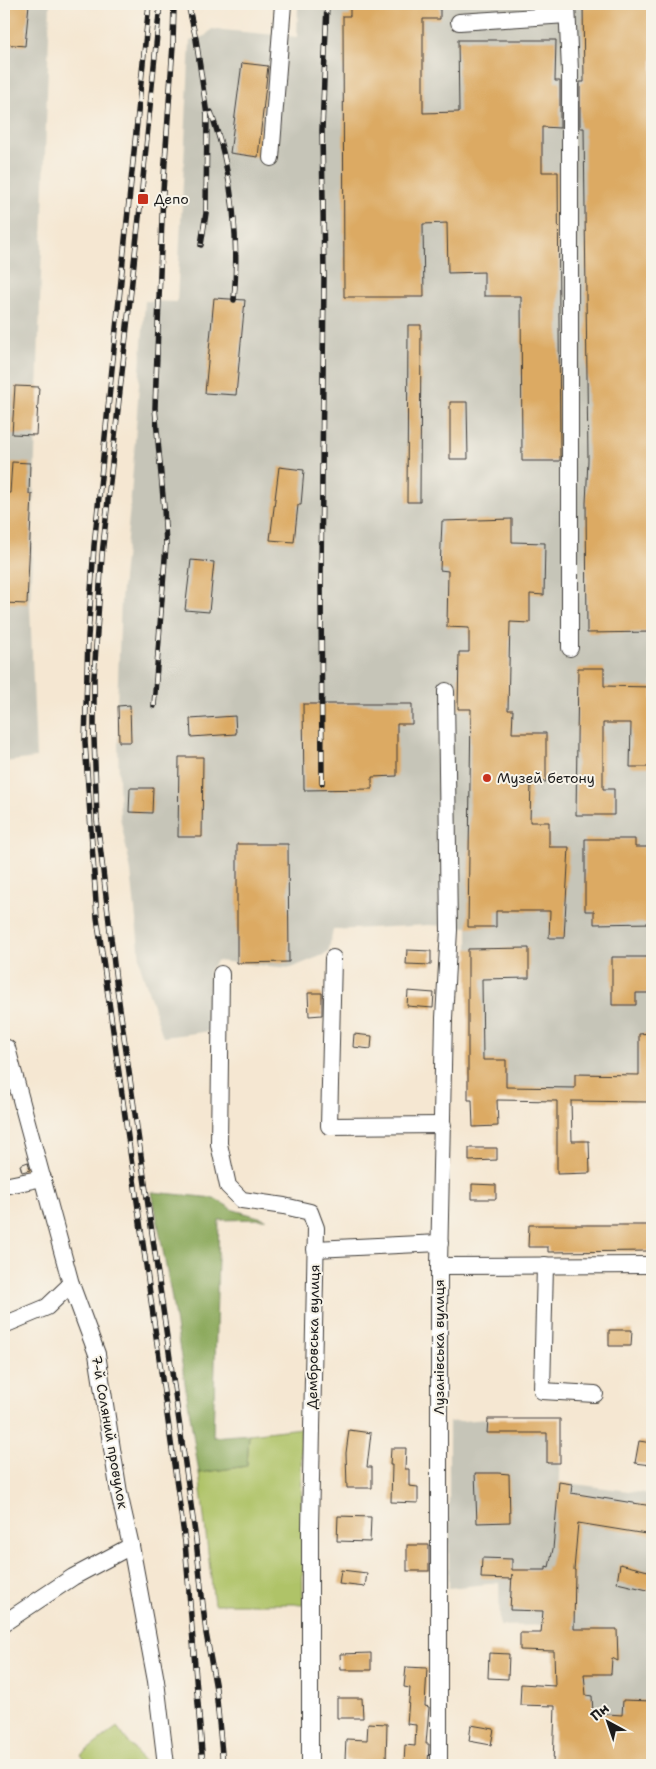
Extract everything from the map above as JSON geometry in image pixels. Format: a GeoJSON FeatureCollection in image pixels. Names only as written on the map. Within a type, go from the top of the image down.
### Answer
{"type":"FeatureCollection","features":[{"type":"Feature","properties":{"kind":"street"},"geometry":{"type":"LineString","coordinates":[[271,158],[283,4]]}},
{"type":"Feature","properties":{"kind":"street"},"geometry":{"type":"LineString","coordinates":[[459,22],[567,9],[570,81],[570,648]]}},
{"type":"Feature","properties":{"kind":"street","name":"Лузанівська вулиця"},"geometry":{"type":"LineString","coordinates":[[439,1765],[439,1266],[444,1018],[449,930],[446,691]]}},
{"type":"Feature","properties":{"kind":"street"},"geometry":{"type":"LineString","coordinates":[[333,958],[329,1126],[443,1125]]}},
{"type":"Feature","properties":{"kind":"street","name":"Дембровська вулиця"},"geometry":{"type":"LineString","coordinates":[[221,974],[219,1136],[228,1186],[242,1200],[310,1212],[316,1228],[310,1529],[310,1765]]}},
{"type":"Feature","properties":{"kind":"street","name":"7-й Соляний провулок"},"geometry":{"type":"LineString","coordinates":[[7,1048],[71,1284],[97,1354],[119,1493],[131,1546],[156,1681],[166,1765]]}},
{"type":"Feature","properties":{"kind":"street"},"geometry":{"type":"LineString","coordinates":[[4,1186],[43,1178]]}},
{"type":"Feature","properties":{"kind":"street"},"geometry":{"type":"LineString","coordinates":[[315,1249],[440,1243]]}},
{"type":"Feature","properties":{"kind":"street"},"geometry":{"type":"LineString","coordinates":[[439,1266],[652,1264]]}},
{"type":"Feature","properties":{"kind":"street"},"geometry":{"type":"LineString","coordinates":[[545,1265],[542,1391],[595,1394]]}},
{"type":"Feature","properties":{"kind":"street"},"geometry":{"type":"LineString","coordinates":[[4,1325],[47,1307],[71,1284]]}},
{"type":"Feature","properties":{"kind":"street"},"geometry":{"type":"LineString","coordinates":[[4,1622],[73,1577],[131,1546]]}},
{"type":"Feature","properties":{"kind":"shaded area"},"geometry":{"type":"Polygon","coordinates":[[[4,4],[50,4],[30,605],[36,758],[4,762],[4,4]]]}},
{"type":"Feature","properties":{"kind":"shaded area"},"geometry":{"type":"Polygon","coordinates":[[[298,4],[652,4],[652,1047],[639,1048],[639,1089],[468,1087],[468,927],[429,925],[333,930],[328,953],[291,968],[217,961],[209,970],[212,1031],[163,1037],[141,968],[131,871],[120,817],[117,705],[121,600],[131,496],[145,301],[177,302],[190,41],[205,36],[212,29],[297,37],[298,4]]]}},
{"type":"Feature","properties":{"kind":"shaded area"},"geometry":{"type":"Polygon","coordinates":[[[488,1419],[560,1419],[559,1482],[652,1494],[652,1765],[553,1765],[555,1706],[553,1625],[500,1626],[499,1583],[449,1588],[449,1422],[488,1419]]]}},
{"type":"Feature","properties":{"kind":"green space"},"geometry":{"type":"Polygon","coordinates":[[[152,1192],[214,1198],[234,1210],[266,1219],[219,1220],[213,1437],[249,1434],[247,1466],[199,1473],[171,1293],[152,1192]]]}},
{"type":"Feature","properties":{"kind":"green space"},"geometry":{"type":"Polygon","coordinates":[[[301,1428],[303,1604],[214,1604],[199,1473],[247,1466],[249,1434],[301,1428]]]}},
{"type":"Feature","properties":{"kind":"green space"},"geometry":{"type":"Polygon","coordinates":[[[117,1727],[146,1765],[90,1765],[81,1755],[117,1727]]]}},
{"type":"Feature","properties":{"kind":"building"},"geometry":{"type":"Polygon","coordinates":[[[4,4],[29,4],[25,46],[4,44],[4,4]]]}},
{"type":"Feature","properties":{"kind":"building"},"geometry":{"type":"Polygon","coordinates":[[[350,4],[440,4],[440,19],[423,19],[423,113],[459,112],[458,40],[556,40],[555,81],[560,81],[560,128],[542,127],[542,172],[558,172],[560,461],[522,461],[521,296],[484,296],[484,272],[448,273],[447,223],[423,224],[424,297],[344,297],[343,16],[350,16],[350,4]]]}},
{"type":"Feature","properties":{"kind":"building"},"geometry":{"type":"Polygon","coordinates":[[[583,4],[652,4],[652,632],[587,633],[586,503],[588,460],[584,128],[580,128],[580,82],[584,82],[583,4]]]}},
{"type":"Feature","properties":{"kind":"building"},"geometry":{"type":"Polygon","coordinates":[[[242,63],[268,66],[258,157],[230,153],[242,63]]]}},
{"type":"Feature","properties":{"kind":"building"},"geometry":{"type":"Polygon","coordinates":[[[214,298],[245,300],[236,395],[205,393],[214,298]]]}},
{"type":"Feature","properties":{"kind":"building"},"geometry":{"type":"Polygon","coordinates":[[[408,325],[421,325],[420,502],[407,502],[408,325]]]}},
{"type":"Feature","properties":{"kind":"building"},"geometry":{"type":"Polygon","coordinates":[[[15,386],[39,387],[36,435],[12,434],[15,386]]]}},
{"type":"Feature","properties":{"kind":"building"},"geometry":{"type":"Polygon","coordinates":[[[450,402],[467,402],[468,459],[450,459],[450,402]]]}},
{"type":"Feature","properties":{"kind":"building"},"geometry":{"type":"Polygon","coordinates":[[[12,462],[30,463],[29,494],[32,494],[27,604],[4,603],[6,493],[10,493],[12,462]]]}},
{"type":"Feature","properties":{"kind":"building"},"geometry":{"type":"Polygon","coordinates":[[[279,467],[304,470],[301,505],[298,505],[294,542],[270,540],[279,467]]]}},
{"type":"Feature","properties":{"kind":"building"},"geometry":{"type":"Polygon","coordinates":[[[512,519],[512,542],[545,543],[544,595],[530,594],[530,623],[510,622],[508,710],[513,710],[512,733],[546,733],[546,782],[531,781],[530,822],[549,822],[549,847],[569,847],[564,938],[549,938],[550,911],[496,911],[496,927],[468,927],[471,709],[458,709],[459,652],[469,652],[469,628],[447,627],[448,571],[440,570],[442,521],[512,519]]]}},
{"type":"Feature","properties":{"kind":"building"},"geometry":{"type":"Polygon","coordinates":[[[191,560],[214,562],[209,612],[185,610],[191,560]]]}},
{"type":"Feature","properties":{"kind":"building"},"geometry":{"type":"Polygon","coordinates":[[[578,668],[604,668],[604,686],[652,687],[652,767],[630,767],[631,723],[603,723],[603,789],[614,789],[614,815],[576,815],[578,668]]]}},
{"type":"Feature","properties":{"kind":"building"},"geometry":{"type":"Polygon","coordinates":[[[303,704],[412,704],[412,724],[397,724],[397,776],[372,777],[372,789],[304,790],[303,704]]]}},
{"type":"Feature","properties":{"kind":"building"},"geometry":{"type":"Polygon","coordinates":[[[130,705],[131,742],[119,742],[118,706],[130,705]]]}},
{"type":"Feature","properties":{"kind":"building"},"geometry":{"type":"Polygon","coordinates":[[[235,716],[236,734],[191,737],[190,719],[235,716]]]}},
{"type":"Feature","properties":{"kind":"building"},"geometry":{"type":"Polygon","coordinates":[[[179,757],[203,757],[202,837],[178,837],[179,757]]]}},
{"type":"Feature","properties":{"kind":"building"},"geometry":{"type":"Polygon","coordinates":[[[130,788],[153,788],[152,813],[129,812],[130,788]]]}},
{"type":"Feature","properties":{"kind":"building"},"geometry":{"type":"Polygon","coordinates":[[[585,839],[635,839],[635,847],[652,847],[652,923],[594,924],[594,911],[585,911],[585,839]]]}},
{"type":"Feature","properties":{"kind":"building"},"geometry":{"type":"Polygon","coordinates":[[[237,844],[288,844],[289,962],[237,963],[237,844]]]}},
{"type":"Feature","properties":{"kind":"building"},"geometry":{"type":"Polygon","coordinates":[[[529,948],[529,978],[482,979],[483,1060],[506,1060],[506,1087],[575,1088],[575,1074],[639,1075],[639,1034],[652,1033],[652,1047],[649,1047],[649,1102],[571,1101],[572,1141],[589,1141],[590,1173],[557,1174],[557,1101],[497,1100],[498,1126],[473,1127],[472,1100],[468,1100],[468,949],[529,948]]]}},
{"type":"Feature","properties":{"kind":"building"},"geometry":{"type":"Polygon","coordinates":[[[407,950],[431,951],[431,965],[406,964],[407,950]]]}},
{"type":"Feature","properties":{"kind":"building"},"geometry":{"type":"Polygon","coordinates":[[[612,957],[652,957],[652,993],[636,993],[636,1005],[612,1005],[612,957]]]}},
{"type":"Feature","properties":{"kind":"building"},"geometry":{"type":"Polygon","coordinates":[[[408,991],[434,993],[433,1008],[407,1006],[408,991]]]}},
{"type":"Feature","properties":{"kind":"building"},"geometry":{"type":"Polygon","coordinates":[[[308,993],[322,993],[322,1015],[309,1016],[308,993]]]}},
{"type":"Feature","properties":{"kind":"building"},"geometry":{"type":"Polygon","coordinates":[[[354,1034],[372,1036],[371,1049],[353,1047],[354,1034]]]}},
{"type":"Feature","properties":{"kind":"building"},"geometry":{"type":"Polygon","coordinates":[[[469,1148],[497,1148],[497,1160],[469,1161],[469,1148]]]}},
{"type":"Feature","properties":{"kind":"building"},"geometry":{"type":"Polygon","coordinates":[[[28,1162],[30,1170],[22,1172],[20,1165],[28,1162]]]}},
{"type":"Feature","properties":{"kind":"building"},"geometry":{"type":"Polygon","coordinates":[[[472,1184],[496,1185],[496,1199],[472,1199],[472,1184]]]}},
{"type":"Feature","properties":{"kind":"building"},"geometry":{"type":"Polygon","coordinates":[[[529,1225],[652,1225],[652,1251],[548,1252],[548,1247],[528,1247],[529,1225]]]}},
{"type":"Feature","properties":{"kind":"building"},"geometry":{"type":"Polygon","coordinates":[[[609,1330],[632,1330],[631,1346],[609,1346],[609,1330]]]}},
{"type":"Feature","properties":{"kind":"building"},"geometry":{"type":"Polygon","coordinates":[[[488,1419],[560,1419],[560,1463],[547,1463],[547,1433],[487,1433],[488,1419]]]}},
{"type":"Feature","properties":{"kind":"building"},"geometry":{"type":"Polygon","coordinates":[[[349,1430],[371,1433],[367,1467],[372,1467],[372,1488],[347,1488],[346,1453],[349,1430]]]}},
{"type":"Feature","properties":{"kind":"building"},"geometry":{"type":"Polygon","coordinates":[[[639,1441],[652,1443],[652,1465],[635,1463],[639,1441]]]}},
{"type":"Feature","properties":{"kind":"building"},"geometry":{"type":"Polygon","coordinates":[[[391,1448],[406,1448],[405,1469],[409,1469],[409,1486],[418,1487],[418,1503],[391,1502],[391,1448]]]}},
{"type":"Feature","properties":{"kind":"building"},"geometry":{"type":"Polygon","coordinates":[[[475,1473],[509,1474],[510,1522],[477,1523],[475,1473]]]}},
{"type":"Feature","properties":{"kind":"building"},"geometry":{"type":"Polygon","coordinates":[[[559,1482],[572,1484],[571,1493],[652,1506],[652,1535],[578,1523],[574,1570],[574,1629],[617,1629],[618,1661],[612,1658],[611,1674],[584,1674],[586,1695],[592,1696],[593,1713],[622,1715],[623,1700],[652,1701],[652,1765],[553,1765],[555,1706],[520,1705],[521,1684],[555,1686],[554,1651],[520,1650],[520,1633],[541,1633],[543,1611],[510,1610],[512,1579],[481,1578],[482,1558],[512,1559],[512,1570],[546,1570],[546,1566],[549,1567],[553,1549],[559,1482]]]}},
{"type":"Feature","properties":{"kind":"building"},"geometry":{"type":"Polygon","coordinates":[[[338,1516],[371,1517],[370,1542],[337,1541],[338,1516]]]}},
{"type":"Feature","properties":{"kind":"building"},"geometry":{"type":"Polygon","coordinates":[[[407,1545],[429,1545],[429,1571],[407,1571],[407,1545]]]}},
{"type":"Feature","properties":{"kind":"building"},"geometry":{"type":"Polygon","coordinates":[[[620,1564],[652,1572],[652,1591],[617,1583],[620,1564]]]}},
{"type":"Feature","properties":{"kind":"building"},"geometry":{"type":"Polygon","coordinates":[[[341,1570],[367,1573],[365,1587],[339,1584],[341,1570]]]}},
{"type":"Feature","properties":{"kind":"building"},"geometry":{"type":"Polygon","coordinates":[[[371,1653],[371,1670],[341,1670],[340,1654],[371,1653]]]}},
{"type":"Feature","properties":{"kind":"building"},"geometry":{"type":"Polygon","coordinates":[[[489,1653],[509,1654],[508,1679],[488,1678],[489,1653]]]}},
{"type":"Feature","properties":{"kind":"building"},"geometry":{"type":"Polygon","coordinates":[[[406,1667],[427,1668],[425,1706],[429,1707],[426,1744],[429,1744],[428,1765],[404,1763],[405,1745],[415,1746],[416,1725],[407,1724],[410,1688],[404,1687],[406,1667]]]}},
{"type":"Feature","properties":{"kind":"building"},"geometry":{"type":"Polygon","coordinates":[[[337,1698],[362,1698],[363,1718],[337,1718],[337,1698]]]}},
{"type":"Feature","properties":{"kind":"building"},"geometry":{"type":"Polygon","coordinates":[[[368,1723],[387,1724],[386,1762],[345,1760],[346,1739],[367,1740],[368,1723]]]}},
{"type":"Feature","properties":{"kind":"building"},"geometry":{"type":"Polygon","coordinates":[[[471,1725],[494,1729],[491,1745],[469,1741],[471,1725]]]}},
{"type":"Feature","properties":{"kind":"railway"},"geometry":{"type":"LineString","coordinates":[[149,4],[94,546],[88,637],[85,742],[97,917],[185,1542],[203,1765]]}},
{"type":"Feature","properties":{"kind":"railway"},"geometry":{"type":"LineString","coordinates":[[160,4],[141,199],[102,555],[94,677],[94,738],[97,820],[116,981],[196,1540],[206,1633],[216,1689],[223,1765]]}},
{"type":"Feature","properties":{"kind":"railway"},"geometry":{"type":"LineString","coordinates":[[154,706],[166,545],[155,408],[163,191],[174,4]]}},
{"type":"Feature","properties":{"kind":"railway"},"geometry":{"type":"LineString","coordinates":[[188,4],[196,39],[207,115],[206,213],[201,245]]}},
{"type":"Feature","properties":{"kind":"railway"},"geometry":{"type":"LineString","coordinates":[[322,783],[321,576],[324,277],[322,130],[327,4]]}},
{"type":"Feature","properties":{"kind":"railway"},"geometry":{"type":"LineString","coordinates":[[211,112],[224,155],[231,195],[236,247],[234,300]]}},
{"type":"Feature","properties":{"kind":"place","name":"Депо"},"geometry":{"type":"Point","coordinates":[143,199]}},
{"type":"Feature","properties":{"kind":"place","name":"Музей бетону"},"geometry":{"type":"Point","coordinates":[487,778]}}]}
